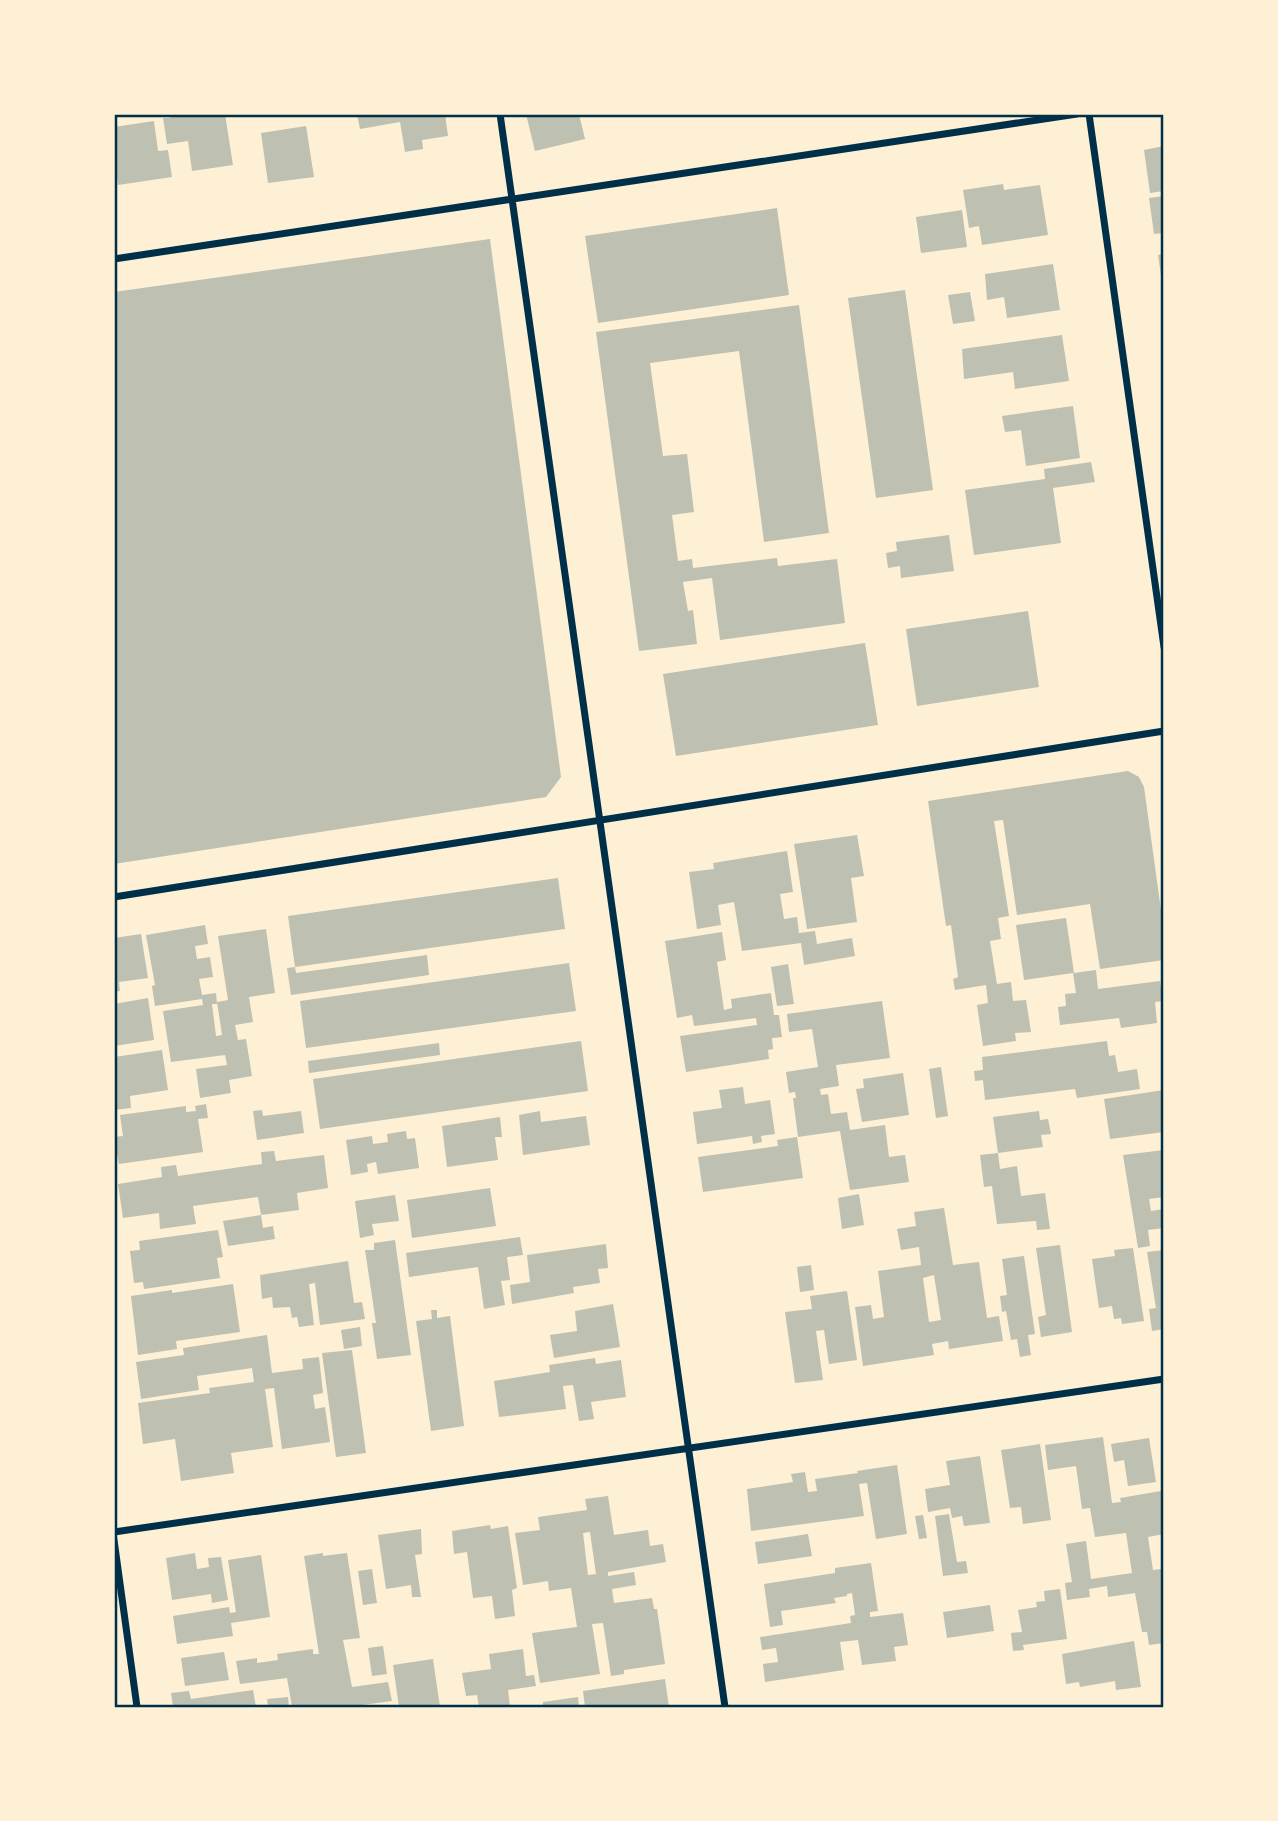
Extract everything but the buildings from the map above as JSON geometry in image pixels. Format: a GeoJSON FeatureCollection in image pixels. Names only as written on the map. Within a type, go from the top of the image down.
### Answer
{"type":"FeatureCollection","features":[{"type":"Feature","properties":{"kind":"street"},"geometry":{"type":"LineString","coordinates":[[500,114],[725,1707]]}},
{"type":"Feature","properties":{"kind":"street"},"geometry":{"type":"LineString","coordinates":[[114,259],[1077,114]]}},
{"type":"Feature","properties":{"kind":"street"},"geometry":{"type":"LineString","coordinates":[[1089,114],[1164,646]]}},
{"type":"Feature","properties":{"kind":"street"},"geometry":{"type":"LineString","coordinates":[[114,897],[1164,730]]}},
{"type":"Feature","properties":{"kind":"street"},"geometry":{"type":"LineString","coordinates":[[114,1532],[1164,1379]]}},
{"type":"Feature","properties":{"kind":"street"},"geometry":{"type":"LineString","coordinates":[[114,1540],[137,1707]]}}]}
